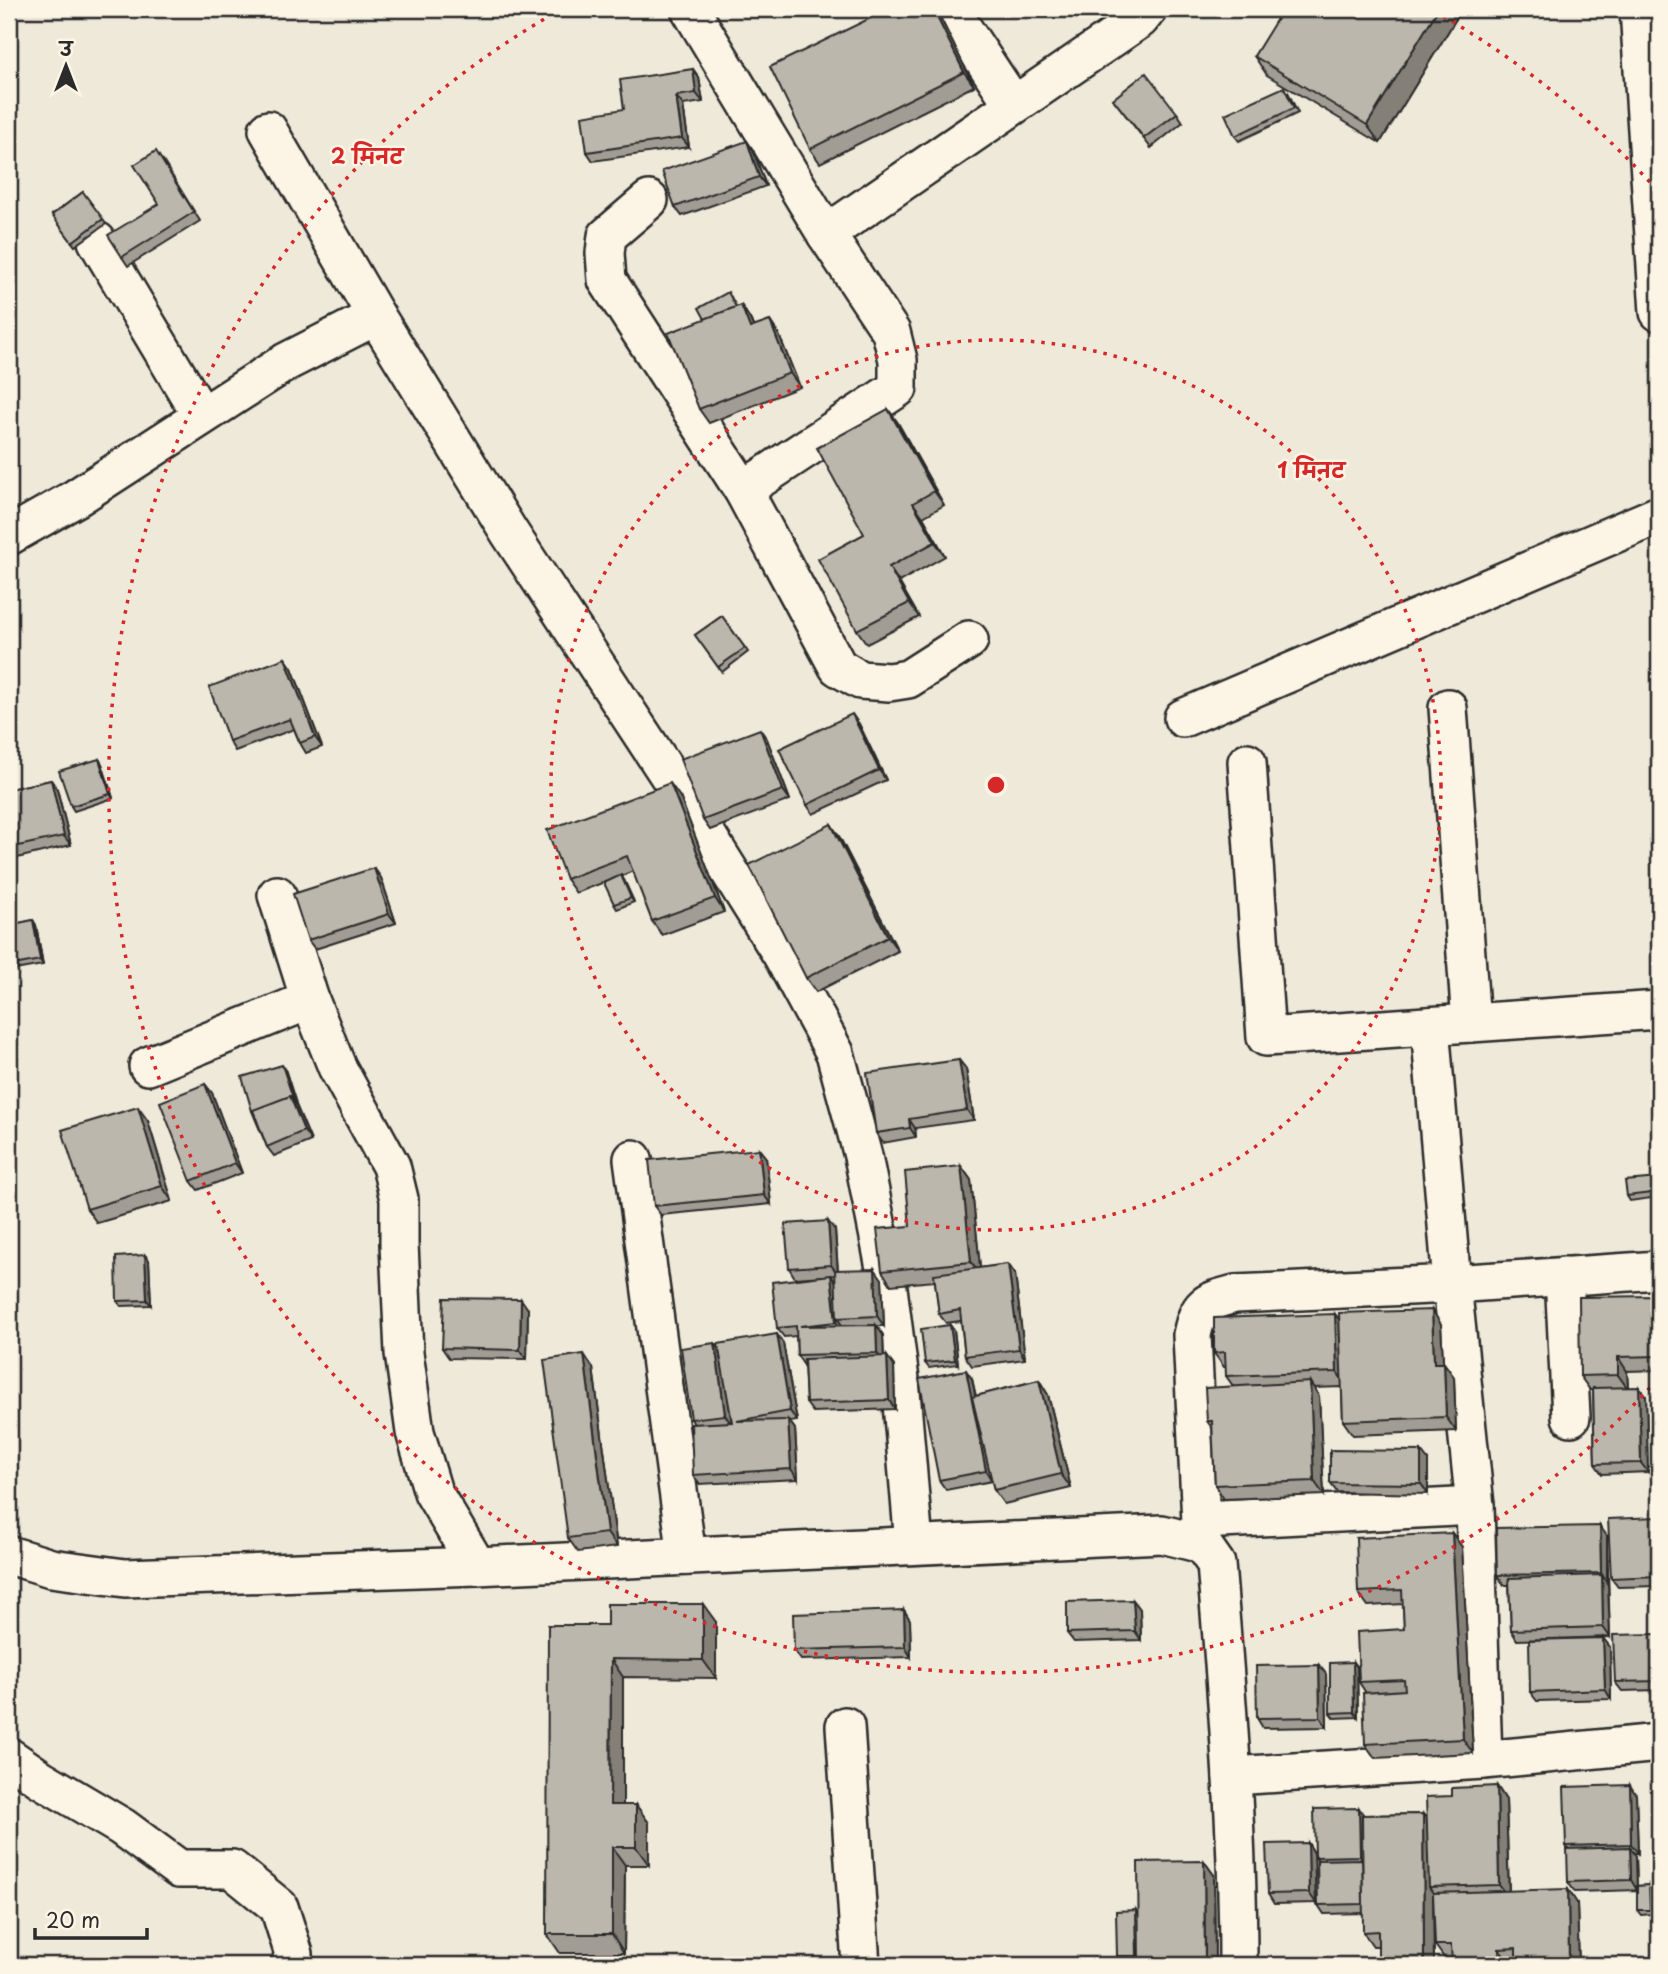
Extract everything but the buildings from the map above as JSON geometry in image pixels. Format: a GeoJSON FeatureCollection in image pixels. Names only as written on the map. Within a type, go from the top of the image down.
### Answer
{"type":"FeatureCollection","features":[{"type":"Feature","properties":{"kind":"street"},"geometry":{"type":"LineString","coordinates":[[690,9],[826,234],[891,332],[898,360],[898,387],[743,490]]}},
{"type":"Feature","properties":{"kind":"street"},"geometry":{"type":"LineString","coordinates":[[950,9],[1013,104]]}},
{"type":"Feature","properties":{"kind":"street"},"geometry":{"type":"LineString","coordinates":[[826,234],[1140,19],[1148,9]]}},
{"type":"Feature","properties":{"kind":"street"},"geometry":{"type":"LineString","coordinates":[[1639,9],[1659,312]]}},
{"type":"Feature","properties":{"kind":"street"},"geometry":{"type":"LineString","coordinates":[[268,130],[376,316],[509,532],[683,797],[801,989],[835,1053],[863,1156],[886,1273],[900,1380],[914,1545]]}},
{"type":"Feature","properties":{"kind":"street"},"geometry":{"type":"LineString","coordinates":[[649,200],[607,236],[604,253],[607,280],[743,490],[838,667],[860,680],[889,682],[908,679],[969,640]]}},
{"type":"Feature","properties":{"kind":"street"},"geometry":{"type":"LineString","coordinates":[[97,241],[201,415]]}},
{"type":"Feature","properties":{"kind":"street"},"geometry":{"type":"LineString","coordinates":[[9,536],[76,498],[286,362],[376,316]]}},
{"type":"Feature","properties":{"kind":"street"},"geometry":{"type":"LineString","coordinates":[[1183,718],[1659,515]]}},
{"type":"Feature","properties":{"kind":"street"},"geometry":{"type":"LineString","coordinates":[[1448,708],[1471,1023]]}},
{"type":"Feature","properties":{"kind":"street"},"geometry":{"type":"LineString","coordinates":[[1247,762],[1266,1037],[1659,1010]]}},
{"type":"Feature","properties":{"kind":"street"},"geometry":{"type":"LineString","coordinates":[[277,895],[310,1000],[337,1067],[391,1166],[399,1199],[404,1353],[415,1432],[433,1492],[477,1566]]}},
{"type":"Feature","properties":{"kind":"street"},"geometry":{"type":"LineString","coordinates":[[148,1066],[310,1000]]}},
{"type":"Feature","properties":{"kind":"street"},"geometry":{"type":"LineString","coordinates":[[1430,1026],[1452,1284],[1475,1506],[1483,1760]]}},
{"type":"Feature","properties":{"kind":"street"},"geometry":{"type":"LineString","coordinates":[[633,1159],[687,1556]]}},
{"type":"Feature","properties":{"kind":"street"},"geometry":{"type":"LineString","coordinates":[[1238,1965],[1232,1776],[1216,1564],[1202,1532],[1192,1335],[1196,1314],[1209,1300],[1235,1294],[1452,1284],[1659,1270]]}},
{"type":"Feature","properties":{"kind":"street"},"geometry":{"type":"LineString","coordinates":[[1563,1276],[1571,1417]]}},
{"type":"Feature","properties":{"kind":"street"},"geometry":{"type":"LineString","coordinates":[[9,1555],[51,1568],[125,1578],[477,1566],[1202,1532],[1475,1506]]}},
{"type":"Feature","properties":{"kind":"street"},"geometry":{"type":"LineString","coordinates":[[845,1726],[861,1965]]}},
{"type":"Feature","properties":{"kind":"street"},"geometry":{"type":"LineString","coordinates":[[1232,1776],[1483,1760],[1659,1742]]}},
{"type":"Feature","properties":{"kind":"street"},"geometry":{"type":"LineString","coordinates":[[9,1757],[122,1827],[179,1869],[232,1869],[279,1907],[294,1954],[290,1965]]}}]}
